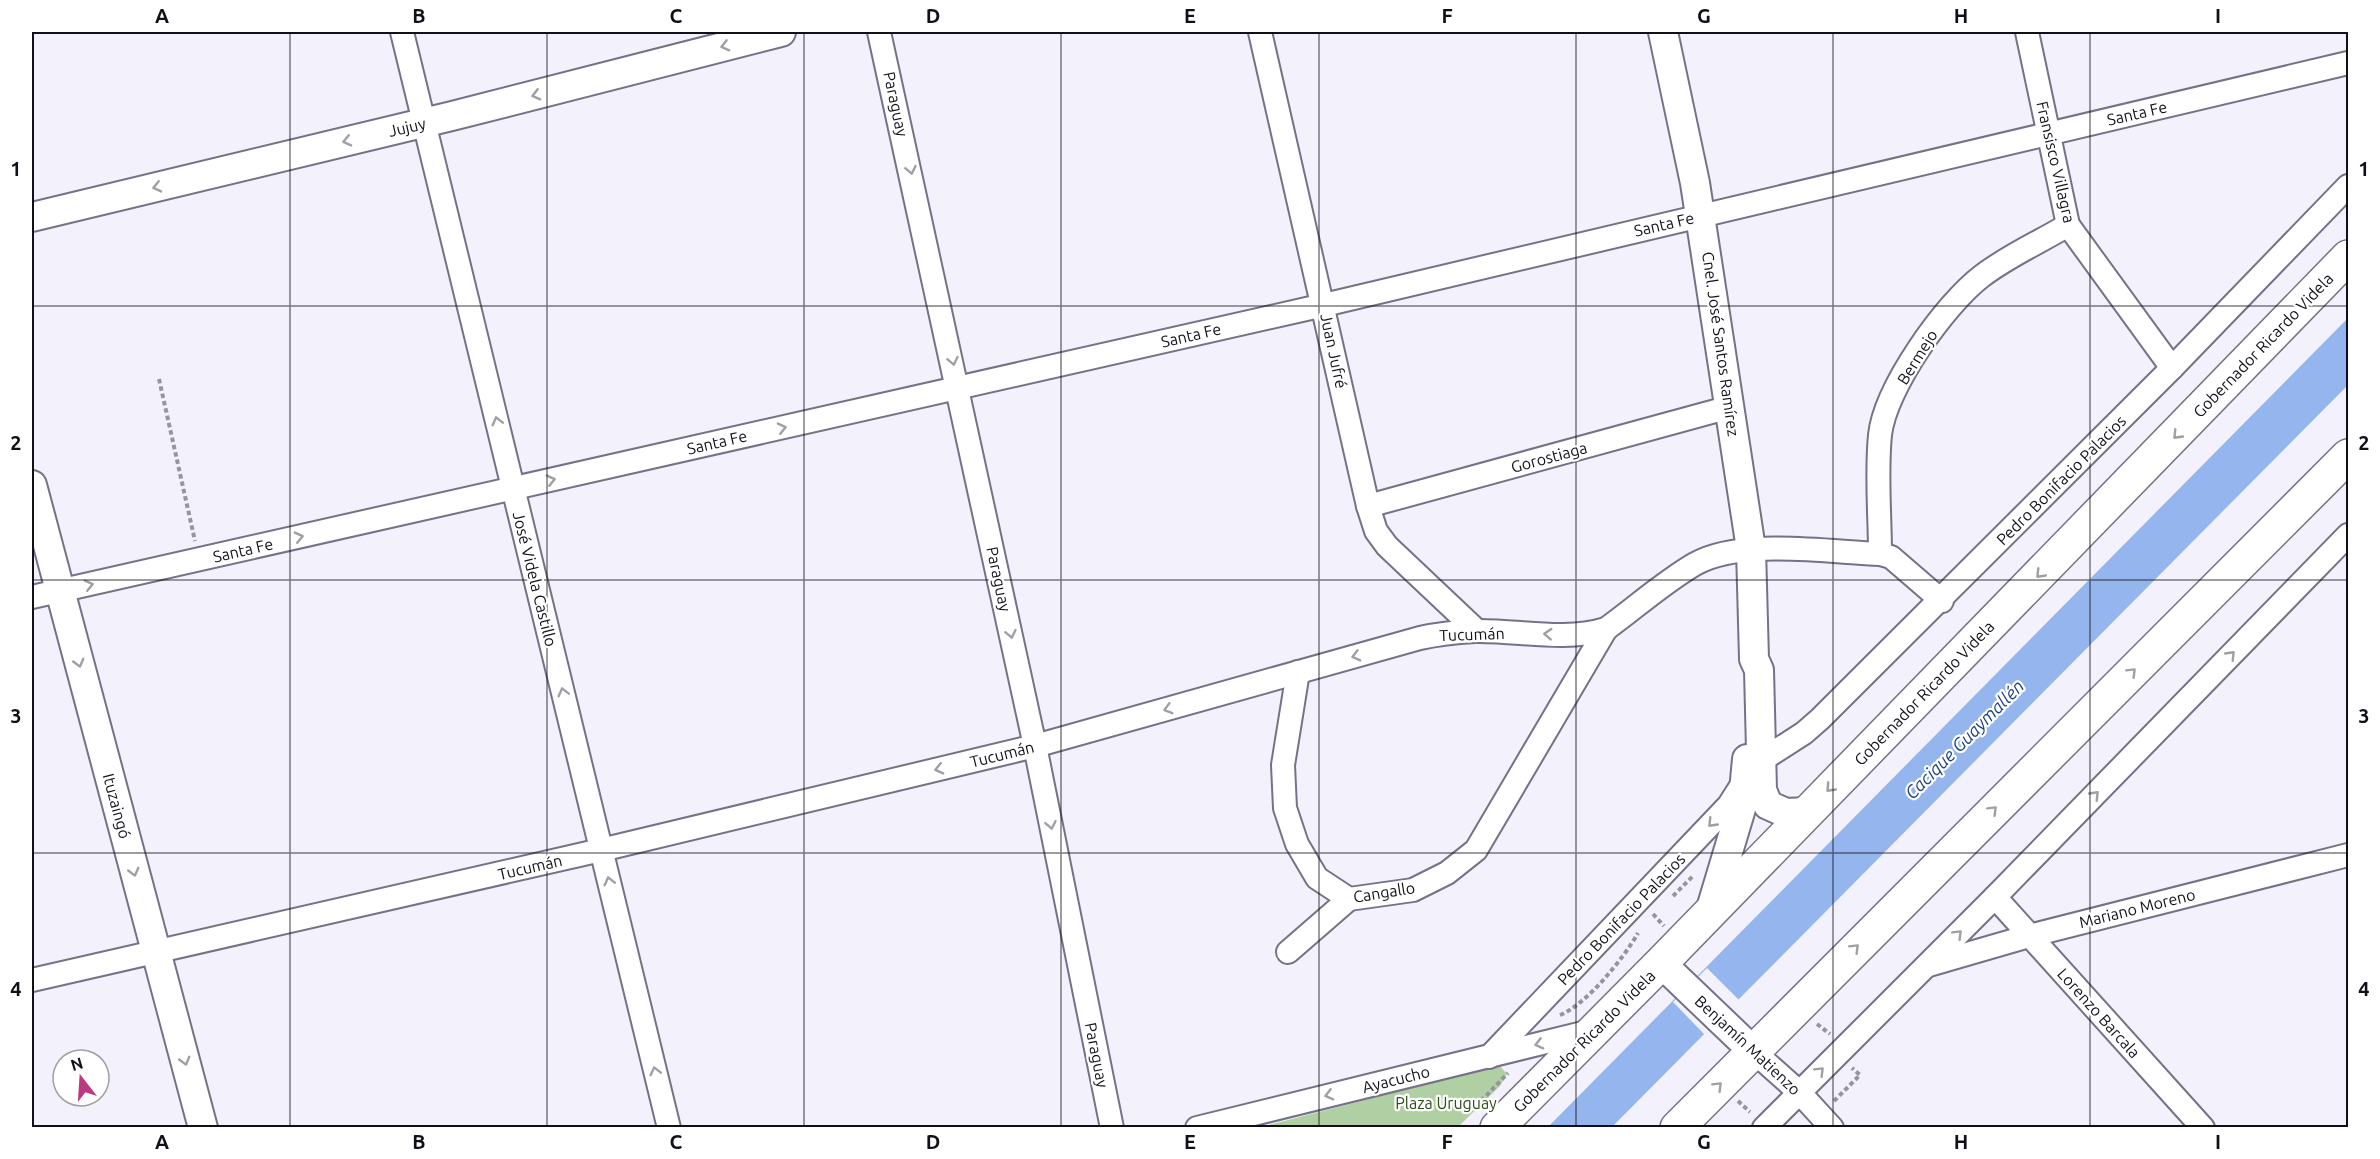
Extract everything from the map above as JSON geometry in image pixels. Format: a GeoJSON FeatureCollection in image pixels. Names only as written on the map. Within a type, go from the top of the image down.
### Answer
{"type":"FeatureCollection","features":[{"type":"Feature","properties":{"kind":"highway","name":"Gobernador Ricardo Videla"},"geometry":{"type":"LineString","coordinates":[[1497,1128],[1596,1030],[2349,257]]}},
{"type":"Feature","properties":{"kind":"highway"},"geometry":{"type":"LineString","coordinates":[[1677,1128],[2349,456]]}},
{"type":"Feature","properties":{"kind":"street","name":"José Videla Castillo"},"geometry":{"type":"LineString","coordinates":[[402,32],[669,1128]]}},
{"type":"Feature","properties":{"kind":"street","name":"Jujuy"},"geometry":{"type":"LineString","coordinates":[[32,217],[424,123],[782,32]]}},
{"type":"Feature","properties":{"kind":"street","name":"Paraguay"},"geometry":{"type":"LineString","coordinates":[[879,32],[959,388],[1035,746],[1112,1128]]}},
{"type":"Feature","properties":{"kind":"street","name":"Juan Jufré"},"geometry":{"type":"LineString","coordinates":[[1260,32],[1368,506],[1376,531],[1387,546],[1477,631]]}},
{"type":"Feature","properties":{"kind":"street","name":"Cnel. José Santos Ramírez"},"geometry":{"type":"LineString","coordinates":[[1662,32],[1701,215],[1751,549],[1754,659],[1748,671],[1754,769],[1768,805],[1786,813],[1808,812]]}},
{"type":"Feature","properties":{"kind":"street","name":"Fransisco Villagra"},"geometry":{"type":"LineString","coordinates":[[2027,32],[2068,225],[2172,368]]}},
{"type":"Feature","properties":{"kind":"street","name":"Santa Fe"},"geometry":{"type":"LineString","coordinates":[[32,597],[1324,305],[2349,63]]}},
{"type":"Feature","properties":{"kind":"street","name":"Pedro Bonifacio Palacios"},"geometry":{"type":"LineString","coordinates":[[1489,1056],[1729,805],[1754,769],[1812,726],[1942,601],[2349,186]]}},
{"type":"Feature","properties":{"kind":"street","name":"Bermejo"},"geometry":{"type":"LineString","coordinates":[[1880,554],[1880,434],[1889,404],[1905,370],[1955,299],[1976,281],[2068,225]]}},
{"type":"Feature","properties":{"kind":"street","name":"Gorostiaga"},"geometry":{"type":"LineString","coordinates":[[1368,506],[1730,407]]}},
{"type":"Feature","properties":{"kind":"street","name":"Ituzaingó"},"geometry":{"type":"LineString","coordinates":[[32,485],[202,1128]]}},
{"type":"Feature","properties":{"kind":"street"},"geometry":{"type":"LineString","coordinates":[[1764,1128],[2346,540]]}},
{"type":"Feature","properties":{"kind":"street","name":"Tucumán"},"geometry":{"type":"LineString","coordinates":[[32,980],[601,850],[1035,746],[1420,638],[1477,631],[1573,635],[1606,629],[1695,564],[1725,553],[1751,549],[1880,554],[1891,557],[1942,601]]}},
{"type":"Feature","properties":{"kind":"street","name":"Cangallo"},"geometry":{"type":"LineString","coordinates":[[1298,672],[1283,765],[1285,808],[1297,844],[1317,878],[1349,899],[1413,890],[1447,873],[1476,850],[1606,629]]}},
{"type":"Feature","properties":{"kind":"street","name":"Cnel. José Santos Ramírez"},"geometry":{"type":"LineString","coordinates":[[1710,912],[1754,769]]}},
{"type":"Feature","properties":{"kind":"street","name":"Mariano Moreno"},"geometry":{"type":"LineString","coordinates":[[1926,966],[2029,936],[2349,855]]}},
{"type":"Feature","properties":{"kind":"street","name":"Lorenzo Barcala"},"geometry":{"type":"LineString","coordinates":[[1995,897],[2203,1128]]}},
{"type":"Feature","properties":{"kind":"street"},"geometry":{"type":"LineString","coordinates":[[1288,952],[1349,899]]}},
{"type":"Feature","properties":{"kind":"street","name":"Benjamín Matienzo"},"geometry":{"type":"LineString","coordinates":[[1661,963],[1827,1121]]}},
{"type":"Feature","properties":{"kind":"street","name":"Ayacucho"},"geometry":{"type":"LineString","coordinates":[[1197,1128],[1596,1030]]}},
{"type":"Feature","properties":{"kind":"path"},"geometry":{"type":"LineString","coordinates":[[159,379],[199,560]]}},
{"type":"Feature","properties":{"kind":"path"},"geometry":{"type":"LineString","coordinates":[[1827,1121],[1860,1075],[1837,1054]]}},
{"type":"Feature","properties":{"kind":"green space","name":"Plaza Uruguay"},"geometry":{"type":"Polygon","coordinates":[[[1499,1065],[1507,1074],[1500,1086],[1458,1127],[1258,1128],[1499,1065]]]}},
{"type":"Feature","properties":{"kind":"water","name":"Cacique Guaymallén"},"geometry":{"type":"Polygon","coordinates":[[[2348,318],[2348,385],[1612,1127],[1547,1128],[2348,318]]]}},
{"type":"Feature","properties":{"kind":"pier"},"geometry":{"type":"Polygon","coordinates":[[[1707,968],[1739,1000],[1705,1035],[1673,1002],[1707,968]]]}}]}
